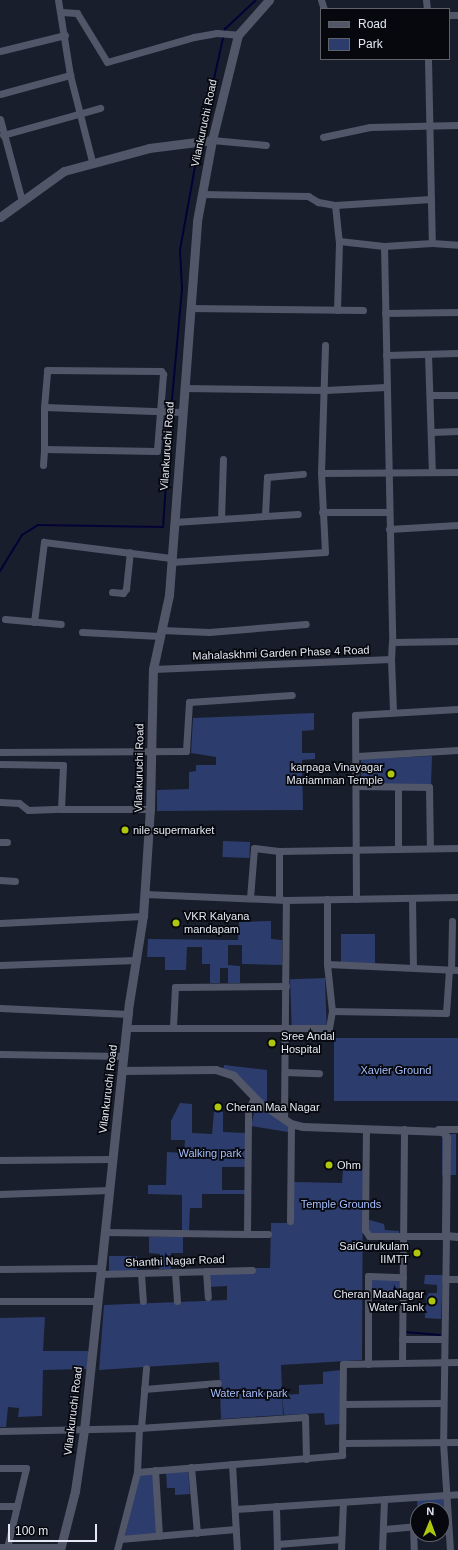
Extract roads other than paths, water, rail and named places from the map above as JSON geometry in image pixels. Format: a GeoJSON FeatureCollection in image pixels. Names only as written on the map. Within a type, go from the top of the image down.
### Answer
{"type":"FeatureCollection","features":[{"type":"Feature","properties":{"kind":"main road","name":"Vilankuruchi Road"},"geometry":{"type":"LineString","coordinates":[[60,1549],[75,1491],[84,1430],[128,1014],[143,916],[150,809],[153,669],[161,633],[171,560],[181,412],[202,194],[211,141],[233,34],[269,0]]}},
{"type":"Feature","properties":{"kind":"main road"},"geometry":{"type":"LineString","coordinates":[[0,217],[64,171],[92,161],[191,143],[211,141]]}},
{"type":"Feature","properties":{"kind":"street"},"geometry":{"type":"LineString","coordinates":[[58,0],[65,35],[70,75],[92,161]]}},
{"type":"Feature","properties":{"kind":"street"},"geometry":{"type":"LineString","coordinates":[[61,12],[77,13],[104,60],[111,63],[217,33],[233,34]]}},
{"type":"Feature","properties":{"kind":"street"},"geometry":{"type":"LineString","coordinates":[[0,51],[65,35]]}},
{"type":"Feature","properties":{"kind":"street"},"geometry":{"type":"LineString","coordinates":[[428,60],[432,243]]}},
{"type":"Feature","properties":{"kind":"street"},"geometry":{"type":"LineString","coordinates":[[0,94],[70,75]]}},
{"type":"Feature","properties":{"kind":"street"},"geometry":{"type":"LineString","coordinates":[[3,135],[100,108]]}},
{"type":"Feature","properties":{"kind":"street"},"geometry":{"type":"LineString","coordinates":[[0,119],[3,135],[22,201]]}},
{"type":"Feature","properties":{"kind":"street"},"geometry":{"type":"LineString","coordinates":[[323,138],[370,127],[458,125]]}},
{"type":"Feature","properties":{"kind":"street"},"geometry":{"type":"LineString","coordinates":[[211,141],[266,145]]}},
{"type":"Feature","properties":{"kind":"street"},"geometry":{"type":"LineString","coordinates":[[202,194],[308,196],[318,202],[335,205],[431,199]]}},
{"type":"Feature","properties":{"kind":"street"},"geometry":{"type":"LineString","coordinates":[[335,205],[339,241],[337,310]]}},
{"type":"Feature","properties":{"kind":"street"},"geometry":{"type":"LineString","coordinates":[[339,241],[384,246],[432,243],[458,245]]}},
{"type":"Feature","properties":{"kind":"street"},"geometry":{"type":"LineString","coordinates":[[384,246],[387,471],[393,712]]}},
{"type":"Feature","properties":{"kind":"street"},"geometry":{"type":"LineString","coordinates":[[190,308],[363,310]]}},
{"type":"Feature","properties":{"kind":"street"},"geometry":{"type":"LineString","coordinates":[[385,313],[458,312]]}},
{"type":"Feature","properties":{"kind":"street"},"geometry":{"type":"LineString","coordinates":[[34,622],[44,542],[130,552],[171,560],[325,552],[321,473],[325,390],[325,345]]}},
{"type":"Feature","properties":{"kind":"street"},"geometry":{"type":"LineString","coordinates":[[386,355],[458,353]]}},
{"type":"Feature","properties":{"kind":"street"},"geometry":{"type":"LineString","coordinates":[[428,354],[432,472]]}},
{"type":"Feature","properties":{"kind":"street"},"geometry":{"type":"LineString","coordinates":[[44,449],[157,451],[164,411],[161,371],[50,369],[44,407],[44,449],[44,465]]}},
{"type":"Feature","properties":{"kind":"street"},"geometry":{"type":"LineString","coordinates":[[184,388],[325,390],[386,387]]}},
{"type":"Feature","properties":{"kind":"street"},"geometry":{"type":"LineString","coordinates":[[430,395],[458,395]]}},
{"type":"Feature","properties":{"kind":"street"},"geometry":{"type":"LineString","coordinates":[[44,407],[181,412]]}},
{"type":"Feature","properties":{"kind":"street"},"geometry":{"type":"LineString","coordinates":[[431,432],[458,431]]}},
{"type":"Feature","properties":{"kind":"street"},"geometry":{"type":"LineString","coordinates":[[221,519],[223,459]]}},
{"type":"Feature","properties":{"kind":"street"},"geometry":{"type":"LineString","coordinates":[[321,473],[387,471],[458,472]]}},
{"type":"Feature","properties":{"kind":"street"},"geometry":{"type":"LineString","coordinates":[[265,516],[267,477],[303,474]]}},
{"type":"Feature","properties":{"kind":"street"},"geometry":{"type":"LineString","coordinates":[[322,512],[388,512]]}},
{"type":"Feature","properties":{"kind":"street"},"geometry":{"type":"LineString","coordinates":[[174,522],[298,514]]}},
{"type":"Feature","properties":{"kind":"street"},"geometry":{"type":"LineString","coordinates":[[389,529],[458,525]]}},
{"type":"Feature","properties":{"kind":"street"},"geometry":{"type":"LineString","coordinates":[[112,592],[123,593],[126,589],[130,552]]}},
{"type":"Feature","properties":{"kind":"street"},"geometry":{"type":"LineString","coordinates":[[5,619],[61,624]]}},
{"type":"Feature","properties":{"kind":"street"},"geometry":{"type":"LineString","coordinates":[[82,632],[209,632],[306,624]]}},
{"type":"Feature","properties":{"kind":"street"},"geometry":{"type":"LineString","coordinates":[[392,642],[458,641]]}},
{"type":"Feature","properties":{"kind":"street","name":"Mahalaskhmi Garden Phase 4 Road"},"geometry":{"type":"LineString","coordinates":[[153,669],[391,659]]}},
{"type":"Feature","properties":{"kind":"street"},"geometry":{"type":"LineString","coordinates":[[0,752],[186,751],[189,702],[292,695]]}},
{"type":"Feature","properties":{"kind":"street"},"geometry":{"type":"LineString","coordinates":[[356,899],[357,756],[355,715],[458,709]]}},
{"type":"Feature","properties":{"kind":"street"},"geometry":{"type":"LineString","coordinates":[[357,756],[458,750]]}},
{"type":"Feature","properties":{"kind":"street"},"geometry":{"type":"LineString","coordinates":[[0,764],[63,765],[61,809]]}},
{"type":"Feature","properties":{"kind":"street"},"geometry":{"type":"LineString","coordinates":[[357,786],[430,787],[430,848]]}},
{"type":"Feature","properties":{"kind":"street"},"geometry":{"type":"LineString","coordinates":[[398,787],[398,849]]}},
{"type":"Feature","properties":{"kind":"street"},"geometry":{"type":"LineString","coordinates":[[0,802],[19,803],[28,810],[150,809]]}},
{"type":"Feature","properties":{"kind":"street"},"geometry":{"type":"LineString","coordinates":[[250,898],[254,848],[279,851],[458,848]]}},
{"type":"Feature","properties":{"kind":"street"},"geometry":{"type":"LineString","coordinates":[[279,851],[286,986],[284,1119]]}},
{"type":"Feature","properties":{"kind":"street"},"geometry":{"type":"LineString","coordinates":[[0,880],[15,881]]}},
{"type":"Feature","properties":{"kind":"street"},"geometry":{"type":"LineString","coordinates":[[145,894],[282,899],[458,897]]}},
{"type":"Feature","properties":{"kind":"street"},"geometry":{"type":"LineString","coordinates":[[412,898],[413,967]]}},
{"type":"Feature","properties":{"kind":"street"},"geometry":{"type":"LineString","coordinates":[[127,1028],[329,1028],[332,1011],[327,964],[327,899]]}},
{"type":"Feature","properties":{"kind":"street"},"geometry":{"type":"LineString","coordinates":[[0,923],[143,916]]}},
{"type":"Feature","properties":{"kind":"street"},"geometry":{"type":"LineString","coordinates":[[332,1011],[446,1013],[452,970],[452,921]]}},
{"type":"Feature","properties":{"kind":"street"},"geometry":{"type":"LineString","coordinates":[[0,965],[136,960]]}},
{"type":"Feature","properties":{"kind":"street"},"geometry":{"type":"LineString","coordinates":[[327,964],[452,970]]}},
{"type":"Feature","properties":{"kind":"street"},"geometry":{"type":"LineString","coordinates":[[172,1027],[175,987],[286,986]]}},
{"type":"Feature","properties":{"kind":"street"},"geometry":{"type":"LineString","coordinates":[[0,1008],[128,1014]]}},
{"type":"Feature","properties":{"kind":"street"},"geometry":{"type":"LineString","coordinates":[[0,1054],[124,1056]]}},
{"type":"Feature","properties":{"kind":"street"},"geometry":{"type":"LineString","coordinates":[[123,1071],[216,1070],[234,1076],[254,1098],[291,1124],[366,1129],[458,1129]]}},
{"type":"Feature","properties":{"kind":"street"},"geometry":{"type":"LineString","coordinates":[[285,1072],[319,1073]]}},
{"type":"Feature","properties":{"kind":"street"},"geometry":{"type":"LineString","coordinates":[[247,1234],[248,1110],[254,1098]]}},
{"type":"Feature","properties":{"kind":"street"},"geometry":{"type":"LineString","coordinates":[[290,1221],[291,1124]]}},
{"type":"Feature","properties":{"kind":"street"},"geometry":{"type":"LineString","coordinates":[[366,1129],[365,1230],[369,1236],[458,1237]]}},
{"type":"Feature","properties":{"kind":"street"},"geometry":{"type":"LineString","coordinates":[[402,1363],[404,1129]]}},
{"type":"Feature","properties":{"kind":"street"},"geometry":{"type":"LineString","coordinates":[[437,1130],[447,1138],[443,1403],[446,1502]]}},
{"type":"Feature","properties":{"kind":"street"},"geometry":{"type":"LineString","coordinates":[[0,1160],[112,1159]]}},
{"type":"Feature","properties":{"kind":"street"},"geometry":{"type":"LineString","coordinates":[[0,1194],[109,1190]]}},
{"type":"Feature","properties":{"kind":"street"},"geometry":{"type":"LineString","coordinates":[[104,1232],[268,1234]]}},
{"type":"Feature","properties":{"kind":"street","name":"Shanthi Nagar Road"},"geometry":{"type":"LineString","coordinates":[[0,1269],[100,1271],[141,1274],[252,1270]]}},
{"type":"Feature","properties":{"kind":"street"},"geometry":{"type":"LineString","coordinates":[[206,1271],[208,1297]]}},
{"type":"Feature","properties":{"kind":"street"},"geometry":{"type":"LineString","coordinates":[[175,1272],[177,1301]]}},
{"type":"Feature","properties":{"kind":"street"},"geometry":{"type":"LineString","coordinates":[[141,1274],[143,1301]]}},
{"type":"Feature","properties":{"kind":"street"},"geometry":{"type":"LineString","coordinates":[[368,1364],[368,1276],[403,1277]]}},
{"type":"Feature","properties":{"kind":"street"},"geometry":{"type":"LineString","coordinates":[[445,1278],[458,1279]]}},
{"type":"Feature","properties":{"kind":"street"},"geometry":{"type":"LineString","coordinates":[[0,1301],[97,1300]]}},
{"type":"Feature","properties":{"kind":"street"},"geometry":{"type":"LineString","coordinates":[[402,1339],[444,1339]]}},
{"type":"Feature","properties":{"kind":"street"},"geometry":{"type":"LineString","coordinates":[[137,1472],[342,1455],[343,1364],[458,1362]]}},
{"type":"Feature","properties":{"kind":"street"},"geometry":{"type":"LineString","coordinates":[[117,1550],[137,1472],[146,1368]]}},
{"type":"Feature","properties":{"kind":"street"},"geometry":{"type":"LineString","coordinates":[[144,1389],[218,1383]]}},
{"type":"Feature","properties":{"kind":"street"},"geometry":{"type":"LineString","coordinates":[[343,1404],[443,1403]]}},
{"type":"Feature","properties":{"kind":"street"},"geometry":{"type":"LineString","coordinates":[[0,1431],[140,1428],[304,1417],[306,1458]]}},
{"type":"Feature","properties":{"kind":"street"},"geometry":{"type":"LineString","coordinates":[[342,1443],[458,1442]]}},
{"type":"Feature","properties":{"kind":"street"},"geometry":{"type":"LineString","coordinates":[[232,1464],[237,1550]]}},
{"type":"Feature","properties":{"kind":"street"},"geometry":{"type":"LineString","coordinates":[[191,1467],[197,1533]]}},
{"type":"Feature","properties":{"kind":"street"},"geometry":{"type":"LineString","coordinates":[[0,1468],[26,1468],[17,1506],[4,1548],[60,1549]]}},
{"type":"Feature","properties":{"kind":"street"},"geometry":{"type":"LineString","coordinates":[[155,1470],[159,1536]]}},
{"type":"Feature","properties":{"kind":"street"},"geometry":{"type":"LineString","coordinates":[[235,1509],[343,1503],[458,1494]]}},
{"type":"Feature","properties":{"kind":"street"},"geometry":{"type":"LineString","coordinates":[[382,1550],[384,1500]]}},
{"type":"Feature","properties":{"kind":"street"},"geometry":{"type":"LineString","coordinates":[[341,1550],[343,1503]]}},
{"type":"Feature","properties":{"kind":"street"},"geometry":{"type":"LineString","coordinates":[[0,1506],[17,1506]]}},
{"type":"Feature","properties":{"kind":"street"},"geometry":{"type":"LineString","coordinates":[[276,1506],[277,1547],[341,1539]]}},
{"type":"Feature","properties":{"kind":"street"},"geometry":{"type":"LineString","coordinates":[[384,1529],[410,1527]]}},
{"type":"Feature","properties":{"kind":"street"},"geometry":{"type":"LineString","coordinates":[[120,1539],[236,1529]]}},
{"type":"Feature","properties":{"kind":"waterway"},"geometry":{"type":"LineString","coordinates":[[201,138],[225,29],[256,0]]}},
{"type":"Feature","properties":{"kind":"waterway"},"geometry":{"type":"LineString","coordinates":[[171,410],[182,288],[180,250],[199,144]]}},
{"type":"Feature","properties":{"kind":"waterway"},"geometry":{"type":"LineString","coordinates":[[0,571],[22,535],[38,525],[163,527],[171,414]]}},
{"type":"Feature","properties":{"kind":"waterway"},"geometry":{"type":"LineString","coordinates":[[405,1332],[440,1335]]}},
{"type":"Feature","properties":{"kind":"place","name":"karpaga Vinayagar Mariamman Temple"},"geometry":{"type":"Point","coordinates":[391,774]}},
{"type":"Feature","properties":{"kind":"place","name":"nile supermarket"},"geometry":{"type":"Point","coordinates":[125,830]}},
{"type":"Feature","properties":{"kind":"place","name":"VKR Kalyana mandapam"},"geometry":{"type":"Point","coordinates":[176,923]}},
{"type":"Feature","properties":{"kind":"place","name":"Sree Andal Hospital"},"geometry":{"type":"Point","coordinates":[272,1043]}},
{"type":"Feature","properties":{"kind":"place","name":"Cheran Maa Nagar"},"geometry":{"type":"Point","coordinates":[218,1107]}},
{"type":"Feature","properties":{"kind":"place","name":"Ohm"},"geometry":{"type":"Point","coordinates":[329,1165]}},
{"type":"Feature","properties":{"kind":"place","name":"SaiGurukulam IIMTT"},"geometry":{"type":"Point","coordinates":[417,1253]}},
{"type":"Feature","properties":{"kind":"place","name":"Cheran MaaNagar Water Tank"},"geometry":{"type":"Point","coordinates":[432,1301]}},
{"type":"Feature","properties":{"kind":"park label","name":"Xavier Ground"},"geometry":{"type":"Point","coordinates":[396,1070]}},
{"type":"Feature","properties":{"kind":"park label","name":"Walking park"},"geometry":{"type":"Point","coordinates":[210,1153]}},
{"type":"Feature","properties":{"kind":"park label","name":"Temple Grounds"},"geometry":{"type":"Point","coordinates":[341,1204]}},
{"type":"Feature","properties":{"kind":"park label","name":"Water tank park"},"geometry":{"type":"Point","coordinates":[249,1393]}}]}
